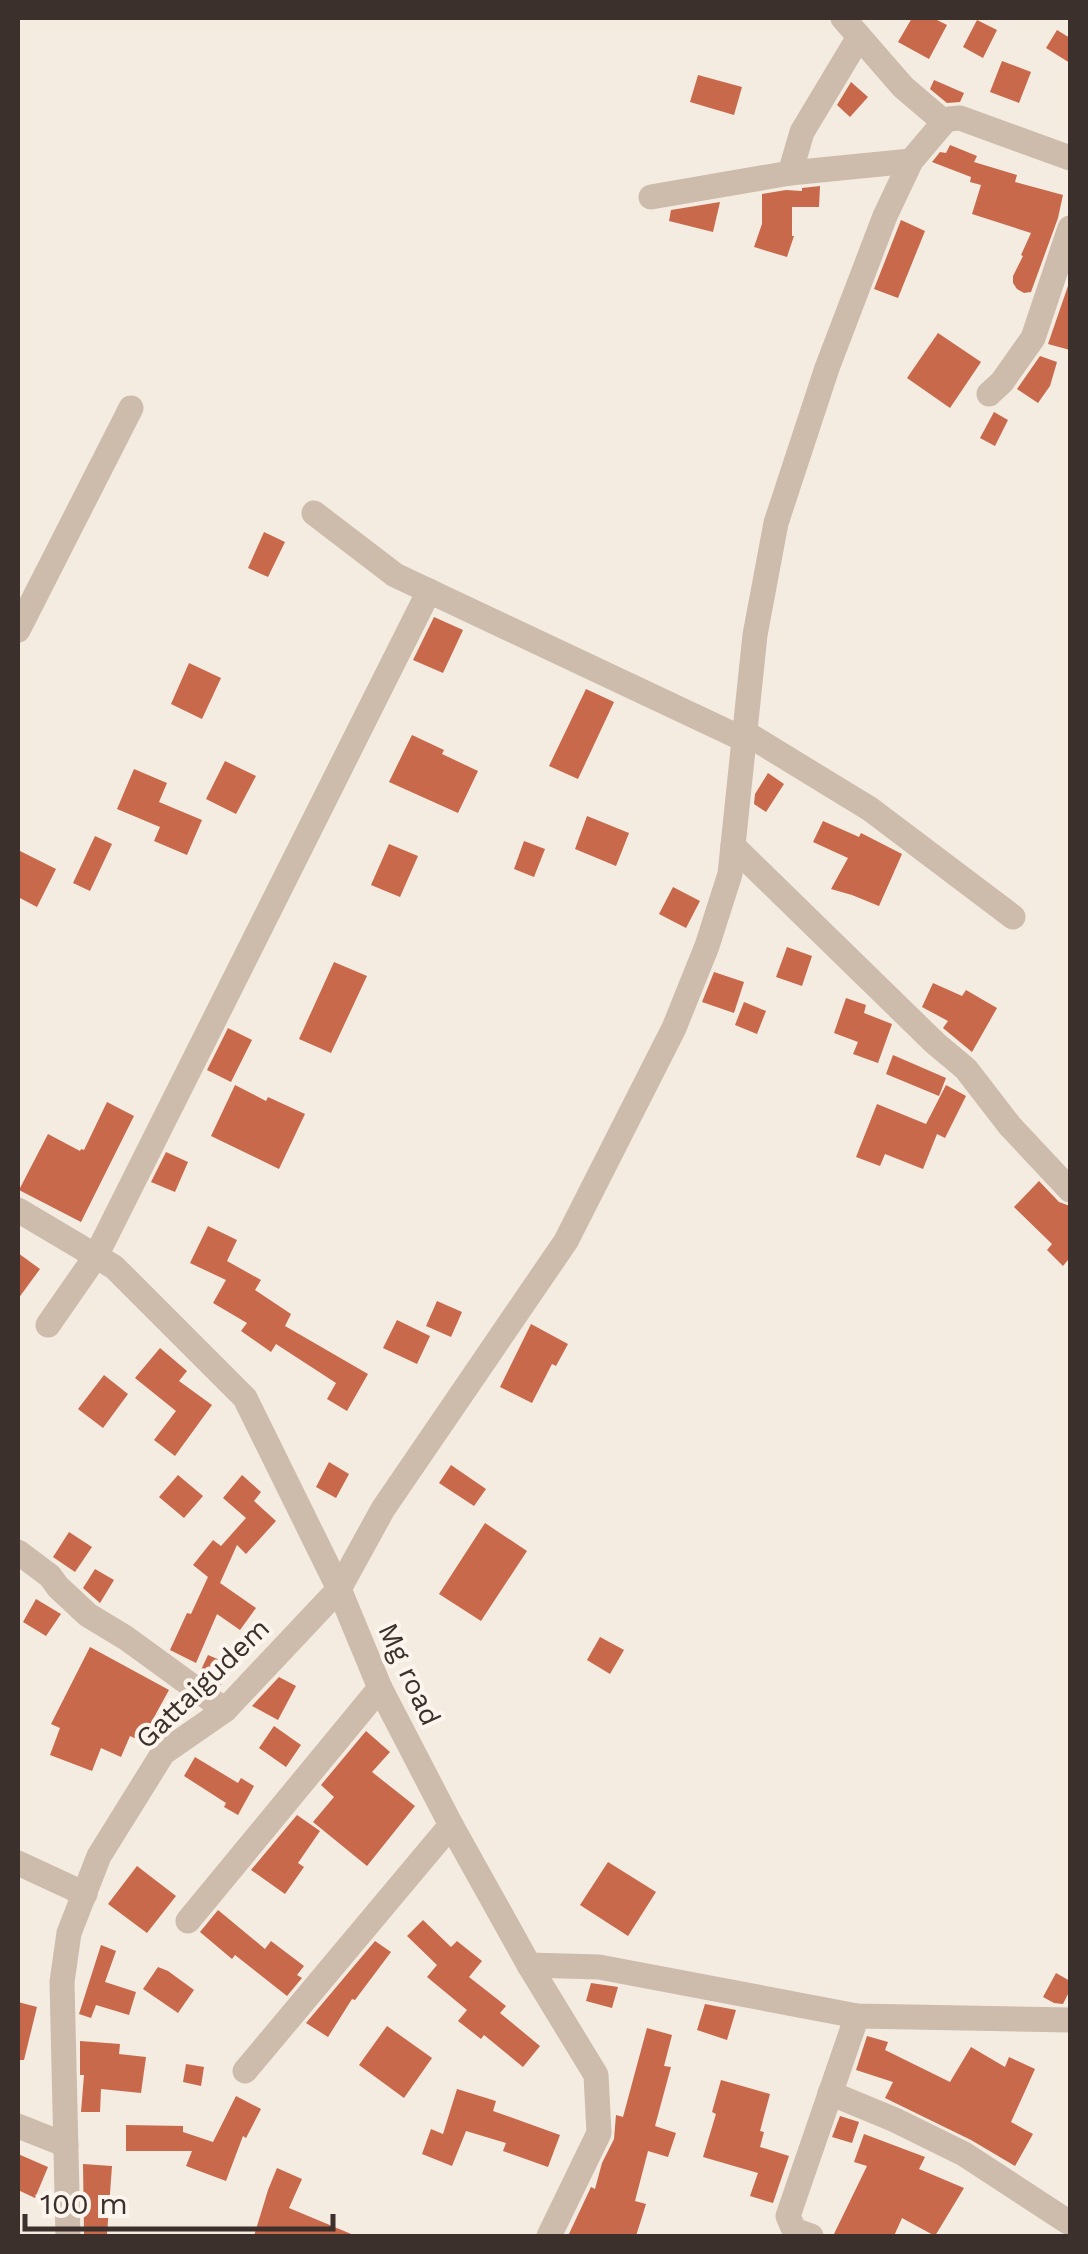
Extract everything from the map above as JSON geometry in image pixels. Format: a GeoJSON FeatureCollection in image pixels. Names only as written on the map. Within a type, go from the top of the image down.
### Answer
{"type":"FeatureCollection","features":[{"type":"Feature","properties":{"kind":"street"},"geometry":{"type":"LineString","coordinates":[[790,173],[802,132],[851,27],[902,87],[944,122],[960,118],[1070,158]]}},
{"type":"Feature","properties":{"kind":"street","name":"Gattaigudem"},"geometry":{"type":"LineString","coordinates":[[68,2236],[62,1982],[69,1934],[100,1856],[163,1753],[225,1710],[339,1589],[383,1509],[566,1241],[674,1028],[708,946],[730,874],[755,635],[776,523],[827,368],[885,216],[911,161],[944,122]]}},
{"type":"Feature","properties":{"kind":"street"},"geometry":{"type":"LineString","coordinates":[[652,197],[790,173],[911,161]]}},
{"type":"Feature","properties":{"kind":"street"},"geometry":{"type":"LineString","coordinates":[[990,394],[1032,338],[1070,228]]}},
{"type":"Feature","properties":{"kind":"street"},"geometry":{"type":"LineString","coordinates":[[18,630],[131,408]]}},
{"type":"Feature","properties":{"kind":"street"},"geometry":{"type":"LineString","coordinates":[[314,513],[395,575],[744,736],[870,809],[1013,916]]}},
{"type":"Feature","properties":{"kind":"street"},"geometry":{"type":"LineString","coordinates":[[48,1325],[96,1256],[429,591]]}},
{"type":"Feature","properties":{"kind":"street"},"geometry":{"type":"LineString","coordinates":[[732,846],[966,1069],[1010,1126],[1070,1190]]}},
{"type":"Feature","properties":{"kind":"street","name":"Mg road"},"geometry":{"type":"LineString","coordinates":[[18,1210],[114,1267],[246,1398],[339,1589],[380,1688],[529,1966],[596,2075],[599,2133],[548,2236]]}},
{"type":"Feature","properties":{"kind":"street"},"geometry":{"type":"LineString","coordinates":[[18,1552],[50,1576],[88,1615],[225,1710]]}},
{"type":"Feature","properties":{"kind":"street"},"geometry":{"type":"LineString","coordinates":[[188,1921],[380,1688]]}},
{"type":"Feature","properties":{"kind":"street"},"geometry":{"type":"LineString","coordinates":[[246,2071],[451,1825]]}},
{"type":"Feature","properties":{"kind":"street"},"geometry":{"type":"LineString","coordinates":[[18,1863],[85,1894]]}},
{"type":"Feature","properties":{"kind":"street"},"geometry":{"type":"LineString","coordinates":[[529,1966],[599,1967],[856,2016],[1070,2020]]}},
{"type":"Feature","properties":{"kind":"street"},"geometry":{"type":"LineString","coordinates":[[811,2236],[794,2230],[788,2216],[856,2016]]}},
{"type":"Feature","properties":{"kind":"street"},"geometry":{"type":"LineString","coordinates":[[830,2093],[964,2154],[1066,2226]]}},
{"type":"Feature","properties":{"kind":"street"},"geometry":{"type":"LineString","coordinates":[[18,2126],[66,2146]]}},
{"type":"Feature","properties":{"kind":"building"},"geometry":{"type":"Polygon","coordinates":[[[912,18],[933,18],[947,25],[929,59],[898,42],[912,18]]]}},
{"type":"Feature","properties":{"kind":"building"},"geometry":{"type":"Polygon","coordinates":[[[977,20],[997,30],[983,58],[963,47],[977,20]]]}},
{"type":"Feature","properties":{"kind":"building"},"geometry":{"type":"Polygon","coordinates":[[[1057,30],[1070,38],[1070,63],[1046,48],[1057,30]]]}},
{"type":"Feature","properties":{"kind":"building"},"geometry":{"type":"Polygon","coordinates":[[[1002,61],[1031,72],[1019,103],[990,92],[1002,61]]]}},
{"type":"Feature","properties":{"kind":"building"},"geometry":{"type":"Polygon","coordinates":[[[698,75],[742,87],[734,115],[690,102],[698,75]]]}},
{"type":"Feature","properties":{"kind":"building"},"geometry":{"type":"Polygon","coordinates":[[[934,80],[964,93],[960,102],[947,103],[930,89],[934,80]]]}},
{"type":"Feature","properties":{"kind":"building"},"geometry":{"type":"Polygon","coordinates":[[[851,82],[868,97],[850,117],[837,105],[851,82]]]}},
{"type":"Feature","properties":{"kind":"building"},"geometry":{"type":"Polygon","coordinates":[[[950,145],[977,156],[974,162],[1017,175],[1015,182],[1063,195],[1031,292],[1017,289],[1013,276],[1031,233],[972,214],[981,185],[932,162],[940,152],[946,153],[950,145]]]}},
{"type":"Feature","properties":{"kind":"building"},"geometry":{"type":"Polygon","coordinates":[[[820,186],[819,207],[792,207],[794,236],[787,257],[754,247],[762,224],[762,194],[820,186]]]}},
{"type":"Feature","properties":{"kind":"building"},"geometry":{"type":"Polygon","coordinates":[[[720,202],[713,232],[669,221],[671,210],[720,202]]]}},
{"type":"Feature","properties":{"kind":"building"},"geometry":{"type":"Polygon","coordinates":[[[901,220],[925,231],[898,298],[874,289],[901,220]]]}},
{"type":"Feature","properties":{"kind":"building"},"geometry":{"type":"Polygon","coordinates":[[[1070,283],[1070,350],[1048,344],[1070,283]]]}},
{"type":"Feature","properties":{"kind":"building"},"geometry":{"type":"Polygon","coordinates":[[[938,333],[981,362],[950,408],[907,378],[938,333]]]}},
{"type":"Feature","properties":{"kind":"building"},"geometry":{"type":"Polygon","coordinates":[[[1040,356],[1057,362],[1050,386],[1038,403],[1017,389],[1040,356]]]}},
{"type":"Feature","properties":{"kind":"building"},"geometry":{"type":"Polygon","coordinates":[[[994,412],[1008,420],[995,446],[980,438],[994,412]]]}},
{"type":"Feature","properties":{"kind":"building"},"geometry":{"type":"Polygon","coordinates":[[[264,532],[285,542],[268,577],[248,568],[264,532]]]}},
{"type":"Feature","properties":{"kind":"building"},"geometry":{"type":"Polygon","coordinates":[[[434,617],[463,630],[443,673],[413,660],[434,617]]]}},
{"type":"Feature","properties":{"kind":"building"},"geometry":{"type":"Polygon","coordinates":[[[189,663],[221,678],[202,719],[171,704],[189,663]]]}},
{"type":"Feature","properties":{"kind":"building"},"geometry":{"type":"Polygon","coordinates":[[[586,689],[614,702],[578,779],[549,766],[586,689]]]}},
{"type":"Feature","properties":{"kind":"building"},"geometry":{"type":"Polygon","coordinates":[[[412,735],[478,771],[458,813],[389,782],[412,735]]]}},
{"type":"Feature","properties":{"kind":"building"},"geometry":{"type":"Polygon","coordinates":[[[225,761],[256,776],[236,814],[206,799],[225,761]]]}},
{"type":"Feature","properties":{"kind":"building"},"geometry":{"type":"Polygon","coordinates":[[[134,769],[167,783],[159,802],[202,820],[187,855],[154,841],[160,827],[117,809],[134,769]]]}},
{"type":"Feature","properties":{"kind":"building"},"geometry":{"type":"Polygon","coordinates":[[[768,773],[784,784],[766,812],[754,804],[755,794],[768,773]]]}},
{"type":"Feature","properties":{"kind":"building"},"geometry":{"type":"Polygon","coordinates":[[[587,816],[629,833],[616,866],[575,849],[587,816]]]}},
{"type":"Feature","properties":{"kind":"building"},"geometry":{"type":"Polygon","coordinates":[[[823,821],[859,837],[861,833],[902,854],[879,906],[831,889],[848,858],[813,842],[823,821]]]}},
{"type":"Feature","properties":{"kind":"building"},"geometry":{"type":"Polygon","coordinates":[[[95,836],[112,844],[90,891],[73,883],[95,836]]]}},
{"type":"Feature","properties":{"kind":"building"},"geometry":{"type":"Polygon","coordinates":[[[524,841],[545,849],[534,877],[514,869],[524,841]]]}},
{"type":"Feature","properties":{"kind":"building"},"geometry":{"type":"Polygon","coordinates":[[[389,844],[418,856],[400,897],[371,885],[389,844]]]}},
{"type":"Feature","properties":{"kind":"building"},"geometry":{"type":"Polygon","coordinates":[[[18,850],[56,869],[37,907],[18,897],[18,850]]]}},
{"type":"Feature","properties":{"kind":"building"},"geometry":{"type":"Polygon","coordinates":[[[673,887],[700,901],[686,928],[659,914],[673,887]]]}},
{"type":"Feature","properties":{"kind":"building"},"geometry":{"type":"Polygon","coordinates":[[[787,947],[812,956],[802,986],[776,977],[787,947]]]}},
{"type":"Feature","properties":{"kind":"building"},"geometry":{"type":"Polygon","coordinates":[[[334,962],[367,976],[331,1053],[299,1039],[334,962]]]}},
{"type":"Feature","properties":{"kind":"building"},"geometry":{"type":"Polygon","coordinates":[[[714,972],[744,982],[734,1013],[702,1002],[714,972]]]}},
{"type":"Feature","properties":{"kind":"building"},"geometry":{"type":"Polygon","coordinates":[[[933,983],[962,996],[966,990],[997,1008],[972,1052],[943,1028],[948,1021],[922,1007],[933,983]]]}},
{"type":"Feature","properties":{"kind":"building"},"geometry":{"type":"Polygon","coordinates":[[[846,998],[866,1005],[864,1013],[892,1024],[878,1063],[853,1054],[858,1042],[834,1033],[846,998]]]}},
{"type":"Feature","properties":{"kind":"building"},"geometry":{"type":"Polygon","coordinates":[[[744,1002],[766,1011],[757,1034],[735,1025],[744,1002]]]}},
{"type":"Feature","properties":{"kind":"building"},"geometry":{"type":"Polygon","coordinates":[[[228,1028],[252,1040],[231,1082],[207,1070],[228,1028]]]}},
{"type":"Feature","properties":{"kind":"building"},"geometry":{"type":"Polygon","coordinates":[[[893,1055],[946,1078],[939,1096],[886,1074],[893,1055]]]}},
{"type":"Feature","properties":{"kind":"building"},"geometry":{"type":"Polygon","coordinates":[[[235,1085],[305,1114],[279,1169],[211,1136],[235,1085]]]}},
{"type":"Feature","properties":{"kind":"building"},"geometry":{"type":"Polygon","coordinates":[[[946,1085],[966,1096],[945,1138],[937,1134],[923,1169],[885,1154],[880,1166],[856,1157],[877,1104],[926,1124],[946,1085]]]}},
{"type":"Feature","properties":{"kind":"building"},"geometry":{"type":"Polygon","coordinates":[[[107,1102],[134,1116],[81,1222],[19,1190],[48,1134],[84,1150],[107,1102]]]}},
{"type":"Feature","properties":{"kind":"building"},"geometry":{"type":"Polygon","coordinates":[[[166,1152],[188,1162],[175,1192],[151,1182],[166,1152]]]}},
{"type":"Feature","properties":{"kind":"building"},"geometry":{"type":"Polygon","coordinates":[[[1039,1181],[1059,1202],[1070,1206],[1070,1262],[1063,1266],[1047,1250],[1052,1244],[1014,1207],[1039,1181]]]}},
{"type":"Feature","properties":{"kind":"building"},"geometry":{"type":"Polygon","coordinates":[[[208,1226],[237,1240],[227,1261],[261,1280],[255,1290],[291,1314],[285,1326],[368,1374],[347,1411],[327,1399],[336,1383],[276,1344],[271,1352],[241,1331],[247,1323],[213,1303],[226,1280],[190,1263],[208,1226]]]}},
{"type":"Feature","properties":{"kind":"building"},"geometry":{"type":"Polygon","coordinates":[[[18,1253],[40,1269],[18,1299],[18,1253]]]}},
{"type":"Feature","properties":{"kind":"building"},"geometry":{"type":"Polygon","coordinates":[[[437,1301],[462,1312],[451,1337],[426,1326],[437,1301]]]}},
{"type":"Feature","properties":{"kind":"building"},"geometry":{"type":"Polygon","coordinates":[[[397,1320],[430,1336],[417,1364],[383,1348],[397,1320]]]}},
{"type":"Feature","properties":{"kind":"building"},"geometry":{"type":"Polygon","coordinates":[[[531,1324],[568,1344],[556,1366],[552,1364],[532,1403],[500,1387],[531,1324]]]}},
{"type":"Feature","properties":{"kind":"building"},"geometry":{"type":"Polygon","coordinates":[[[160,1348],[187,1371],[179,1381],[212,1405],[175,1456],[154,1440],[176,1411],[135,1378],[160,1348]]]}},
{"type":"Feature","properties":{"kind":"building"},"geometry":{"type":"Polygon","coordinates":[[[104,1375],[128,1394],[103,1428],[78,1409],[104,1375]]]}},
{"type":"Feature","properties":{"kind":"building"},"geometry":{"type":"Polygon","coordinates":[[[329,1462],[349,1474],[336,1498],[316,1487],[329,1462]]]}},
{"type":"Feature","properties":{"kind":"building"},"geometry":{"type":"Polygon","coordinates":[[[451,1465],[486,1489],[474,1506],[439,1483],[451,1465]]]}},
{"type":"Feature","properties":{"kind":"building"},"geometry":{"type":"Polygon","coordinates":[[[178,1475],[203,1496],[184,1518],[159,1497],[178,1475]]]}},
{"type":"Feature","properties":{"kind":"building"},"geometry":{"type":"Polygon","coordinates":[[[242,1475],[261,1492],[254,1501],[276,1521],[246,1554],[237,1545],[220,1583],[256,1608],[240,1630],[217,1614],[196,1663],[170,1650],[208,1577],[193,1565],[213,1540],[221,1546],[246,1518],[223,1498],[242,1475]]]}},
{"type":"Feature","properties":{"kind":"building"},"geometry":{"type":"Polygon","coordinates":[[[485,1523],[527,1551],[481,1621],[439,1594],[485,1523]]]}},
{"type":"Feature","properties":{"kind":"building"},"geometry":{"type":"Polygon","coordinates":[[[69,1532],[92,1547],[75,1572],[53,1557],[69,1532]]]}},
{"type":"Feature","properties":{"kind":"building"},"geometry":{"type":"Polygon","coordinates":[[[95,1569],[114,1580],[100,1603],[83,1588],[95,1569]]]}},
{"type":"Feature","properties":{"kind":"building"},"geometry":{"type":"Polygon","coordinates":[[[36,1599],[61,1614],[46,1636],[23,1622],[36,1599]]]}},
{"type":"Feature","properties":{"kind":"building"},"geometry":{"type":"Polygon","coordinates":[[[600,1637],[624,1650],[610,1674],[587,1660],[600,1637]]]}},
{"type":"Feature","properties":{"kind":"building"},"geometry":{"type":"Polygon","coordinates":[[[90,1647],[169,1690],[141,1741],[130,1736],[121,1757],[101,1748],[92,1771],[50,1755],[60,1728],[51,1724],[90,1647]]]}},
{"type":"Feature","properties":{"kind":"building"},"geometry":{"type":"Polygon","coordinates":[[[208,1655],[229,1664],[220,1686],[200,1672],[208,1655]]]}},
{"type":"Feature","properties":{"kind":"building"},"geometry":{"type":"Polygon","coordinates":[[[279,1677],[296,1686],[278,1720],[252,1706],[279,1677]]]}},
{"type":"Feature","properties":{"kind":"building"},"geometry":{"type":"Polygon","coordinates":[[[274,1726],[301,1745],[286,1767],[259,1748],[274,1726]]]}},
{"type":"Feature","properties":{"kind":"building"},"geometry":{"type":"Polygon","coordinates":[[[366,1731],[390,1752],[372,1772],[415,1806],[367,1866],[313,1822],[334,1797],[321,1785],[366,1731]]]}},
{"type":"Feature","properties":{"kind":"building"},"geometry":{"type":"Polygon","coordinates":[[[195,1757],[238,1783],[241,1778],[254,1786],[238,1815],[184,1776],[195,1757]]]}},
{"type":"Feature","properties":{"kind":"building"},"geometry":{"type":"Polygon","coordinates":[[[297,1815],[320,1831],[298,1863],[304,1867],[285,1894],[251,1870],[297,1815]]]}},
{"type":"Feature","properties":{"kind":"building"},"geometry":{"type":"Polygon","coordinates":[[[608,1862],[656,1892],[628,1936],[580,1905],[608,1862]]]}},
{"type":"Feature","properties":{"kind":"building"},"geometry":{"type":"Polygon","coordinates":[[[137,1866],[176,1896],[147,1933],[108,1904],[137,1866]]]}},
{"type":"Feature","properties":{"kind":"building"},"geometry":{"type":"Polygon","coordinates":[[[218,1910],[265,1949],[271,1941],[304,1966],[297,1975],[302,1978],[287,1996],[200,1932],[218,1910]]]}},
{"type":"Feature","properties":{"kind":"building"},"geometry":{"type":"Polygon","coordinates":[[[423,1920],[451,1947],[457,1941],[482,1961],[469,1977],[506,2006],[500,2013],[540,2046],[523,2067],[484,2035],[481,2039],[458,2021],[467,2010],[427,1977],[437,1965],[407,1936],[423,1920]]]}},
{"type":"Feature","properties":{"kind":"building"},"geometry":{"type":"Polygon","coordinates":[[[375,1941],[391,1952],[352,1999],[328,2037],[306,2023],[375,1941]]]}},
{"type":"Feature","properties":{"kind":"building"},"geometry":{"type":"Polygon","coordinates":[[[101,1945],[116,1951],[105,1982],[136,1992],[129,2015],[96,2005],[91,2018],[79,2014],[101,1945]]]}},
{"type":"Feature","properties":{"kind":"building"},"geometry":{"type":"Polygon","coordinates":[[[158,1967],[194,1990],[178,2013],[143,1989],[158,1967]]]}},
{"type":"Feature","properties":{"kind":"building"},"geometry":{"type":"Polygon","coordinates":[[[1056,1973],[1070,1981],[1063,2004],[1043,1997],[1056,1973]]]}},
{"type":"Feature","properties":{"kind":"building"},"geometry":{"type":"Polygon","coordinates":[[[591,1983],[618,1987],[612,2008],[586,2001],[591,1983]]]}},
{"type":"Feature","properties":{"kind":"building"},"geometry":{"type":"Polygon","coordinates":[[[18,2002],[37,2007],[24,2060],[18,2060],[18,2002]]]}},
{"type":"Feature","properties":{"kind":"building"},"geometry":{"type":"Polygon","coordinates":[[[705,2004],[736,2010],[727,2040],[697,2030],[705,2004]]]}},
{"type":"Feature","properties":{"kind":"building"},"geometry":{"type":"Polygon","coordinates":[[[387,2026],[432,2058],[404,2098],[359,2065],[387,2026]]]}},
{"type":"Feature","properties":{"kind":"building"},"geometry":{"type":"Polygon","coordinates":[[[647,2028],[672,2035],[664,2066],[671,2067],[655,2126],[676,2133],[668,2157],[648,2151],[635,2201],[646,2204],[636,2236],[568,2236],[591,2187],[595,2189],[614,2139],[616,2115],[623,2117],[647,2028]]]}},
{"type":"Feature","properties":{"kind":"building"},"geometry":{"type":"Polygon","coordinates":[[[867,2036],[888,2042],[885,2050],[950,2082],[971,2047],[1005,2067],[1009,2057],[1035,2069],[1011,2122],[1033,2134],[1015,2166],[885,2098],[893,2082],[856,2070],[867,2036]]]}},
{"type":"Feature","properties":{"kind":"building"},"geometry":{"type":"Polygon","coordinates":[[[80,2041],[120,2044],[119,2054],[146,2057],[141,2093],[101,2089],[100,2112],[81,2112],[84,2075],[80,2075],[80,2041]]]}},
{"type":"Feature","properties":{"kind":"building"},"geometry":{"type":"Polygon","coordinates":[[[186,2064],[204,2067],[201,2086],[183,2082],[186,2064]]]}},
{"type":"Feature","properties":{"kind":"building"},"geometry":{"type":"Polygon","coordinates":[[[721,2080],[770,2094],[760,2147],[789,2156],[773,2203],[750,2196],[758,2173],[703,2157],[721,2080]]]}},
{"type":"Feature","properties":{"kind":"building"},"geometry":{"type":"Polygon","coordinates":[[[457,2089],[496,2101],[493,2111],[560,2135],[548,2167],[503,2151],[506,2143],[466,2131],[452,2166],[422,2154],[431,2129],[443,2134],[457,2089]]]}},
{"type":"Feature","properties":{"kind":"building"},"geometry":{"type":"Polygon","coordinates":[[[236,2096],[261,2109],[246,2138],[243,2136],[226,2181],[186,2166],[192,2151],[126,2151],[126,2125],[183,2126],[183,2132],[213,2142],[236,2096]]]}},
{"type":"Feature","properties":{"kind":"building"},"geometry":{"type":"Polygon","coordinates":[[[840,2116],[859,2122],[852,2143],[832,2137],[840,2116]]]}},
{"type":"Feature","properties":{"kind":"building"},"geometry":{"type":"Polygon","coordinates":[[[864,2134],[925,2157],[919,2169],[964,2188],[935,2236],[902,2218],[894,2236],[833,2236],[867,2166],[854,2162],[864,2134]]]}},
{"type":"Feature","properties":{"kind":"building"},"geometry":{"type":"Polygon","coordinates":[[[18,2154],[48,2167],[35,2198],[18,2190],[18,2154]]]}},
{"type":"Feature","properties":{"kind":"building"},"geometry":{"type":"Polygon","coordinates":[[[83,2164],[112,2166],[107,2234],[84,2234],[83,2164]]]}},
{"type":"Feature","properties":{"kind":"building"},"geometry":{"type":"Polygon","coordinates":[[[277,2168],[302,2179],[289,2208],[356,2236],[254,2236],[277,2168]]]}}]}
